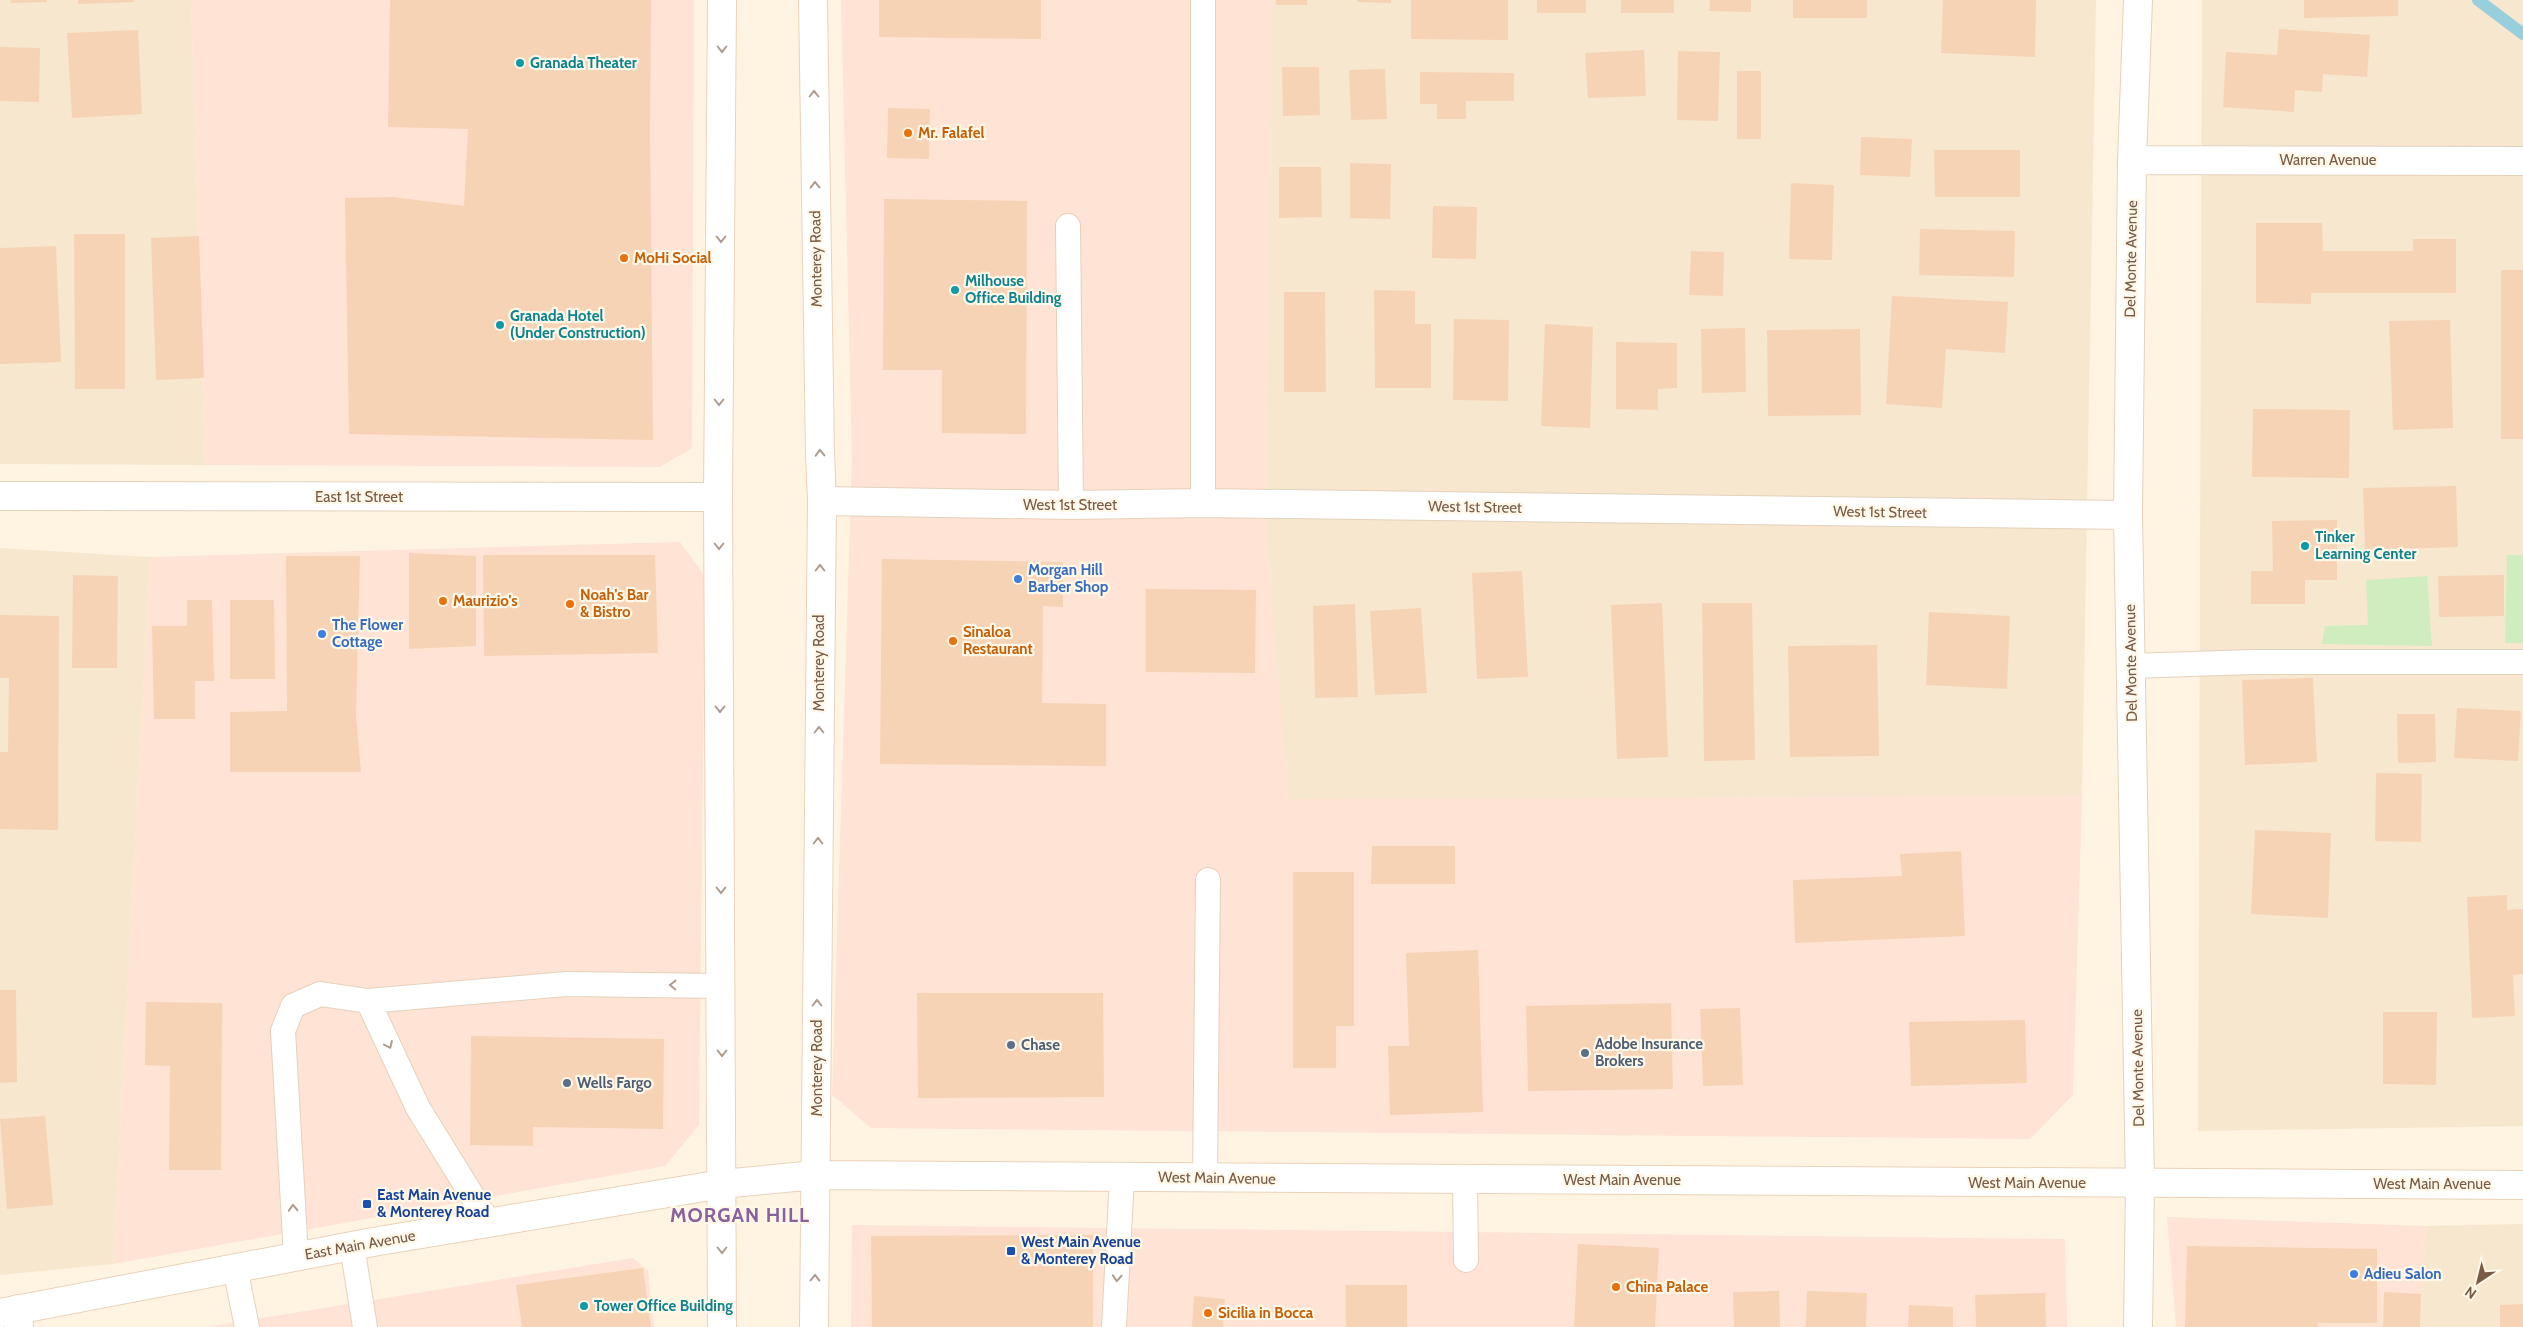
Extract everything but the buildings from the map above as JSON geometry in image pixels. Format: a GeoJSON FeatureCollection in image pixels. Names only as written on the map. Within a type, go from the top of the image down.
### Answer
{"type":"FeatureCollection","features":[{"type":"Feature","properties":{"kind":"main road"},"geometry":{"type":"LineString","coordinates":[[722,0],[718,498],[722,1327]]}},
{"type":"Feature","properties":{"kind":"main road","name":"Monterey Road"},"geometry":{"type":"LineString","coordinates":[[813,0],[819,443],[822,501],[814,1327]]}},
{"type":"Feature","properties":{"kind":"main road","name":"Del Monte Avenue"},"geometry":{"type":"LineString","coordinates":[[2138,0],[2132,160],[2128,515],[2140,1184],[2138,1327]]}},
{"type":"Feature","properties":{"kind":"main road","name":"Warren Avenue"},"geometry":{"type":"LineString","coordinates":[[2132,160],[2523,161]]}},
{"type":"Feature","properties":{"kind":"main road","name":"East 1st Street"},"geometry":{"type":"LineString","coordinates":[[0,496],[718,498]]}},
{"type":"Feature","properties":{"kind":"main road","name":"West 1st Street"},"geometry":{"type":"LineString","coordinates":[[822,501],[1071,505],[1203,503],[2128,515]]}},
{"type":"Feature","properties":{"kind":"main road","name":"West Main Avenue"},"geometry":{"type":"LineString","coordinates":[[722,1184],[816,1175],[2140,1184],[2523,1184]]}},
{"type":"Feature","properties":{"kind":"main road","name":"East Main Avenue"},"geometry":{"type":"LineString","coordinates":[[12,1316],[296,1256],[722,1184]]}},
{"type":"Feature","properties":{"kind":"lane"},"geometry":{"type":"LineString","coordinates":[[1202,0],[1203,503]]}},
{"type":"Feature","properties":{"kind":"lane"},"geometry":{"type":"LineString","coordinates":[[1068,226],[1071,505]]}},
{"type":"Feature","properties":{"kind":"lane"},"geometry":{"type":"LineString","coordinates":[[2131,666],[2251,662],[2523,662]]}},
{"type":"Feature","properties":{"kind":"lane"},"geometry":{"type":"LineString","coordinates":[[1205,1177],[1208,880]]}},
{"type":"Feature","properties":{"kind":"lane"},"geometry":{"type":"LineString","coordinates":[[296,1256],[283,1031],[293,1006],[320,994],[368,1001],[566,984],[721,986]]}},
{"type":"Feature","properties":{"kind":"lane"},"geometry":{"type":"LineString","coordinates":[[368,1001],[418,1108],[489,1223]]}},
{"type":"Feature","properties":{"kind":"lane"},"geometry":{"type":"LineString","coordinates":[[1114,1327],[1122,1177]]}},
{"type":"Feature","properties":{"kind":"lane"},"geometry":{"type":"LineString","coordinates":[[1466,1180],[1466,1260]]}},
{"type":"Feature","properties":{"kind":"lane"},"geometry":{"type":"LineString","coordinates":[[352,1246],[365,1327]]}},
{"type":"Feature","properties":{"kind":"lane"},"geometry":{"type":"LineString","coordinates":[[235,1268],[247,1327]]}},
{"type":"Feature","properties":{"kind":"shaded area"},"geometry":{"type":"Polygon","coordinates":[[[0,0],[191,0],[205,465],[0,464],[0,0]]]}},
{"type":"Feature","properties":{"kind":"shaded area"},"geometry":{"type":"Polygon","coordinates":[[[191,0],[694,0],[692,448],[660,467],[205,465],[191,0]]]}},
{"type":"Feature","properties":{"kind":"shaded area"},"geometry":{"type":"Polygon","coordinates":[[[841,0],[1271,0],[1267,546],[1289,799],[2082,796],[2073,1095],[2030,1139],[871,1128],[832,1095],[852,459],[841,0]]]}},
{"type":"Feature","properties":{"kind":"shaded area"},"geometry":{"type":"Polygon","coordinates":[[[1270,0],[2096,0],[2082,796],[1288,800],[1267,546],[1270,0]]]}},
{"type":"Feature","properties":{"kind":"shaded area"},"geometry":{"type":"Polygon","coordinates":[[[2202,0],[2523,0],[2523,1126],[2198,1131],[2202,0]]]}},
{"type":"Feature","properties":{"kind":"shaded area"},"geometry":{"type":"Polygon","coordinates":[[[680,542],[705,576],[699,1125],[665,1166],[113,1264],[150,557],[680,542]]]}},
{"type":"Feature","properties":{"kind":"shaded area"},"geometry":{"type":"Polygon","coordinates":[[[0,548],[150,557],[113,1264],[0,1275],[0,548]]]}},
{"type":"Feature","properties":{"kind":"shaded area"},"geometry":{"type":"Polygon","coordinates":[[[2167,1217],[2426,1226],[2420,1327],[2176,1327],[2167,1217]]]}},
{"type":"Feature","properties":{"kind":"shaded area"},"geometry":{"type":"Polygon","coordinates":[[[2523,1224],[2523,1327],[2420,1327],[2426,1226],[2523,1224]]]}},
{"type":"Feature","properties":{"kind":"shaded area"},"geometry":{"type":"Polygon","coordinates":[[[852,1225],[2065,1239],[2067,1327],[851,1327],[852,1225]]]}},
{"type":"Feature","properties":{"kind":"shaded area"},"geometry":{"type":"Polygon","coordinates":[[[633,1258],[648,1271],[654,1327],[206,1327],[633,1258]]]}},
{"type":"Feature","properties":{"kind":"green space"},"geometry":{"type":"Polygon","coordinates":[[[2507,555],[2523,555],[2523,643],[2505,643],[2507,555]]]}},
{"type":"Feature","properties":{"kind":"green space"},"geometry":{"type":"Polygon","coordinates":[[[2427,576],[2432,646],[2322,644],[2325,626],[2368,625],[2366,580],[2427,576]]]}},
{"type":"Feature","properties":{"kind":"waterway"},"geometry":{"type":"LineString","coordinates":[[2478,0],[2523,34]]}},
{"type":"Feature","properties":{"kind":"place","name":"Granada Theater"},"geometry":{"type":"Point","coordinates":[520,63]}},
{"type":"Feature","properties":{"kind":"place","name":"Mr. Falafel"},"geometry":{"type":"Point","coordinates":[908,133]}},
{"type":"Feature","properties":{"kind":"place","name":"MoHi Social"},"geometry":{"type":"Point","coordinates":[624,258]}},
{"type":"Feature","properties":{"kind":"place","name":"Milhouse Office Building"},"geometry":{"type":"Point","coordinates":[955,290]}},
{"type":"Feature","properties":{"kind":"place","name":"Granada Hotel (Under Construction)"},"geometry":{"type":"Point","coordinates":[500,325]}},
{"type":"Feature","properties":{"kind":"place","name":"Tinker Learning Center"},"geometry":{"type":"Point","coordinates":[2305,546]}},
{"type":"Feature","properties":{"kind":"place","name":"Morgan Hill Barber Shop"},"geometry":{"type":"Point","coordinates":[1018,579]}},
{"type":"Feature","properties":{"kind":"place","name":"Maurizio's"},"geometry":{"type":"Point","coordinates":[443,601]}},
{"type":"Feature","properties":{"kind":"place","name":"Noah's Bar & Bistro"},"geometry":{"type":"Point","coordinates":[570,604]}},
{"type":"Feature","properties":{"kind":"place","name":"The Flower Cottage"},"geometry":{"type":"Point","coordinates":[322,634]}},
{"type":"Feature","properties":{"kind":"place","name":"Sinaloa Restaurant"},"geometry":{"type":"Point","coordinates":[953,641]}},
{"type":"Feature","properties":{"kind":"place","name":"Chase"},"geometry":{"type":"Point","coordinates":[1011,1045]}},
{"type":"Feature","properties":{"kind":"place","name":"Adobe Insurance Brokers"},"geometry":{"type":"Point","coordinates":[1585,1053]}},
{"type":"Feature","properties":{"kind":"place","name":"Wells Fargo"},"geometry":{"type":"Point","coordinates":[567,1083]}},
{"type":"Feature","properties":{"kind":"place","name":"East Main Avenue & Monterey Road"},"geometry":{"type":"Point","coordinates":[367,1204]}},
{"type":"Feature","properties":{"kind":"place","name":"West Main Avenue & Monterey Road"},"geometry":{"type":"Point","coordinates":[1011,1251]}},
{"type":"Feature","properties":{"kind":"place","name":"Adieu Salon"},"geometry":{"type":"Point","coordinates":[2354,1274]}},
{"type":"Feature","properties":{"kind":"place","name":"China Palace"},"geometry":{"type":"Point","coordinates":[1616,1287]}},
{"type":"Feature","properties":{"kind":"place","name":"Tower Office Building"},"geometry":{"type":"Point","coordinates":[584,1306]}},
{"type":"Feature","properties":{"kind":"place","name":"Sicilia in Bocca"},"geometry":{"type":"Point","coordinates":[1208,1313]}},
{"type":"Feature","properties":{"kind":"district","name":"MORGAN HILL"},"geometry":{"type":"Point","coordinates":[740,1215]}}]}
